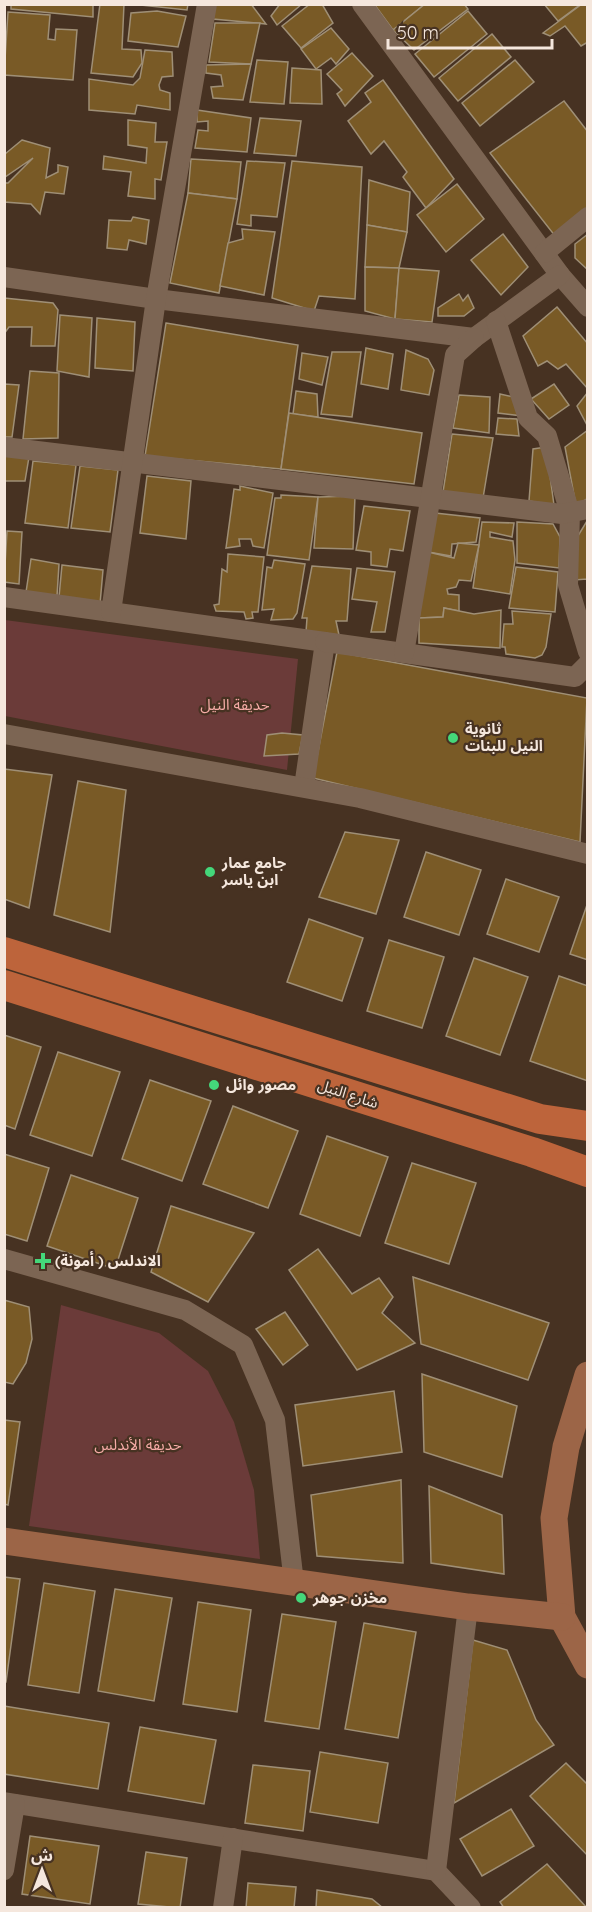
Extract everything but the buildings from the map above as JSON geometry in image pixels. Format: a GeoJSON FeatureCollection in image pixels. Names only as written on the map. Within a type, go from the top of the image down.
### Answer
{"type":"FeatureCollection","features":[{"type":"Feature","properties":{"kind":"main road"},"geometry":{"type":"LineString","coordinates":[[4,952],[540,1119],[588,1126]]}},
{"type":"Feature","properties":{"kind":"main road","name":"شارع النيل"},"geometry":{"type":"LineString","coordinates":[[4,984],[532,1152],[588,1172]]}},
{"type":"Feature","properties":{"kind":"street"},"geometry":{"type":"LineString","coordinates":[[111,612],[156,299],[207,4]]}},
{"type":"Feature","properties":{"kind":"street"},"geometry":{"type":"LineString","coordinates":[[362,4],[560,275],[588,308]]}},
{"type":"Feature","properties":{"kind":"street"},"geometry":{"type":"LineString","coordinates":[[544,253],[588,217]]}},
{"type":"Feature","properties":{"kind":"street"},"geometry":{"type":"LineString","coordinates":[[404,653],[455,356],[496,321],[560,275]]}},
{"type":"Feature","properties":{"kind":"street"},"geometry":{"type":"LineString","coordinates":[[4,278],[474,338]]}},
{"type":"Feature","properties":{"kind":"street"},"geometry":{"type":"LineString","coordinates":[[496,321],[528,418],[547,435],[579,511],[568,585],[588,652]]}},
{"type":"Feature","properties":{"kind":"street"},"geometry":{"type":"LineString","coordinates":[[4,447],[562,514],[579,511]]}},
{"type":"Feature","properties":{"kind":"street"},"geometry":{"type":"LineString","coordinates":[[4,597],[575,677],[588,664]]}},
{"type":"Feature","properties":{"kind":"street"},"geometry":{"type":"LineString","coordinates":[[304,788],[325,642]]}},
{"type":"Feature","properties":{"kind":"street"},"geometry":{"type":"LineString","coordinates":[[4,734],[360,798],[588,854]]}},
{"type":"Feature","properties":{"kind":"street"},"geometry":{"type":"LineString","coordinates":[[4,1259],[185,1310],[243,1346],[275,1420],[294,1583]]}},
{"type":"Feature","properties":{"kind":"street"},"geometry":{"type":"LineString","coordinates":[[588,1375],[566,1447],[554,1518],[562,1617],[588,1665]]}},
{"type":"Feature","properties":{"kind":"street"},"geometry":{"type":"LineString","coordinates":[[4,1541],[468,1608],[562,1617]]}},
{"type":"Feature","properties":{"kind":"street"},"geometry":{"type":"LineString","coordinates":[[436,1871],[468,1608]]}},
{"type":"Feature","properties":{"kind":"street"},"geometry":{"type":"LineString","coordinates":[[4,1870],[10,1803],[436,1871],[471,1908]]}},
{"type":"Feature","properties":{"kind":"street"},"geometry":{"type":"LineString","coordinates":[[223,1908],[233,1838]]}},
{"type":"Feature","properties":{"kind":"green space","name":"حديقة النيل"},"geometry":{"type":"Polygon","coordinates":[[[5,620],[298,659],[287,770],[5,716],[5,620]]]}},
{"type":"Feature","properties":{"kind":"green space","name":"حديقة الأندلس"},"geometry":{"type":"Polygon","coordinates":[[[61,1305],[159,1333],[208,1371],[234,1422],[254,1490],[260,1559],[29,1526],[61,1305]]]}},
{"type":"Feature","properties":{"kind":"place","name":"ثانوية النيل للبنات"},"geometry":{"type":"Point","coordinates":[453,738]}},
{"type":"Feature","properties":{"kind":"place","name":"جامع عمار ابن ياسر"},"geometry":{"type":"Point","coordinates":[210,872]}},
{"type":"Feature","properties":{"kind":"place","name":"مصور وائل"},"geometry":{"type":"Point","coordinates":[214,1085]}},
{"type":"Feature","properties":{"kind":"place","name":"الاندلس ( أمونة)"},"geometry":{"type":"Point","coordinates":[43,1261]}},
{"type":"Feature","properties":{"kind":"place","name":"مخزن جوهر"},"geometry":{"type":"Point","coordinates":[301,1598]}}]}
